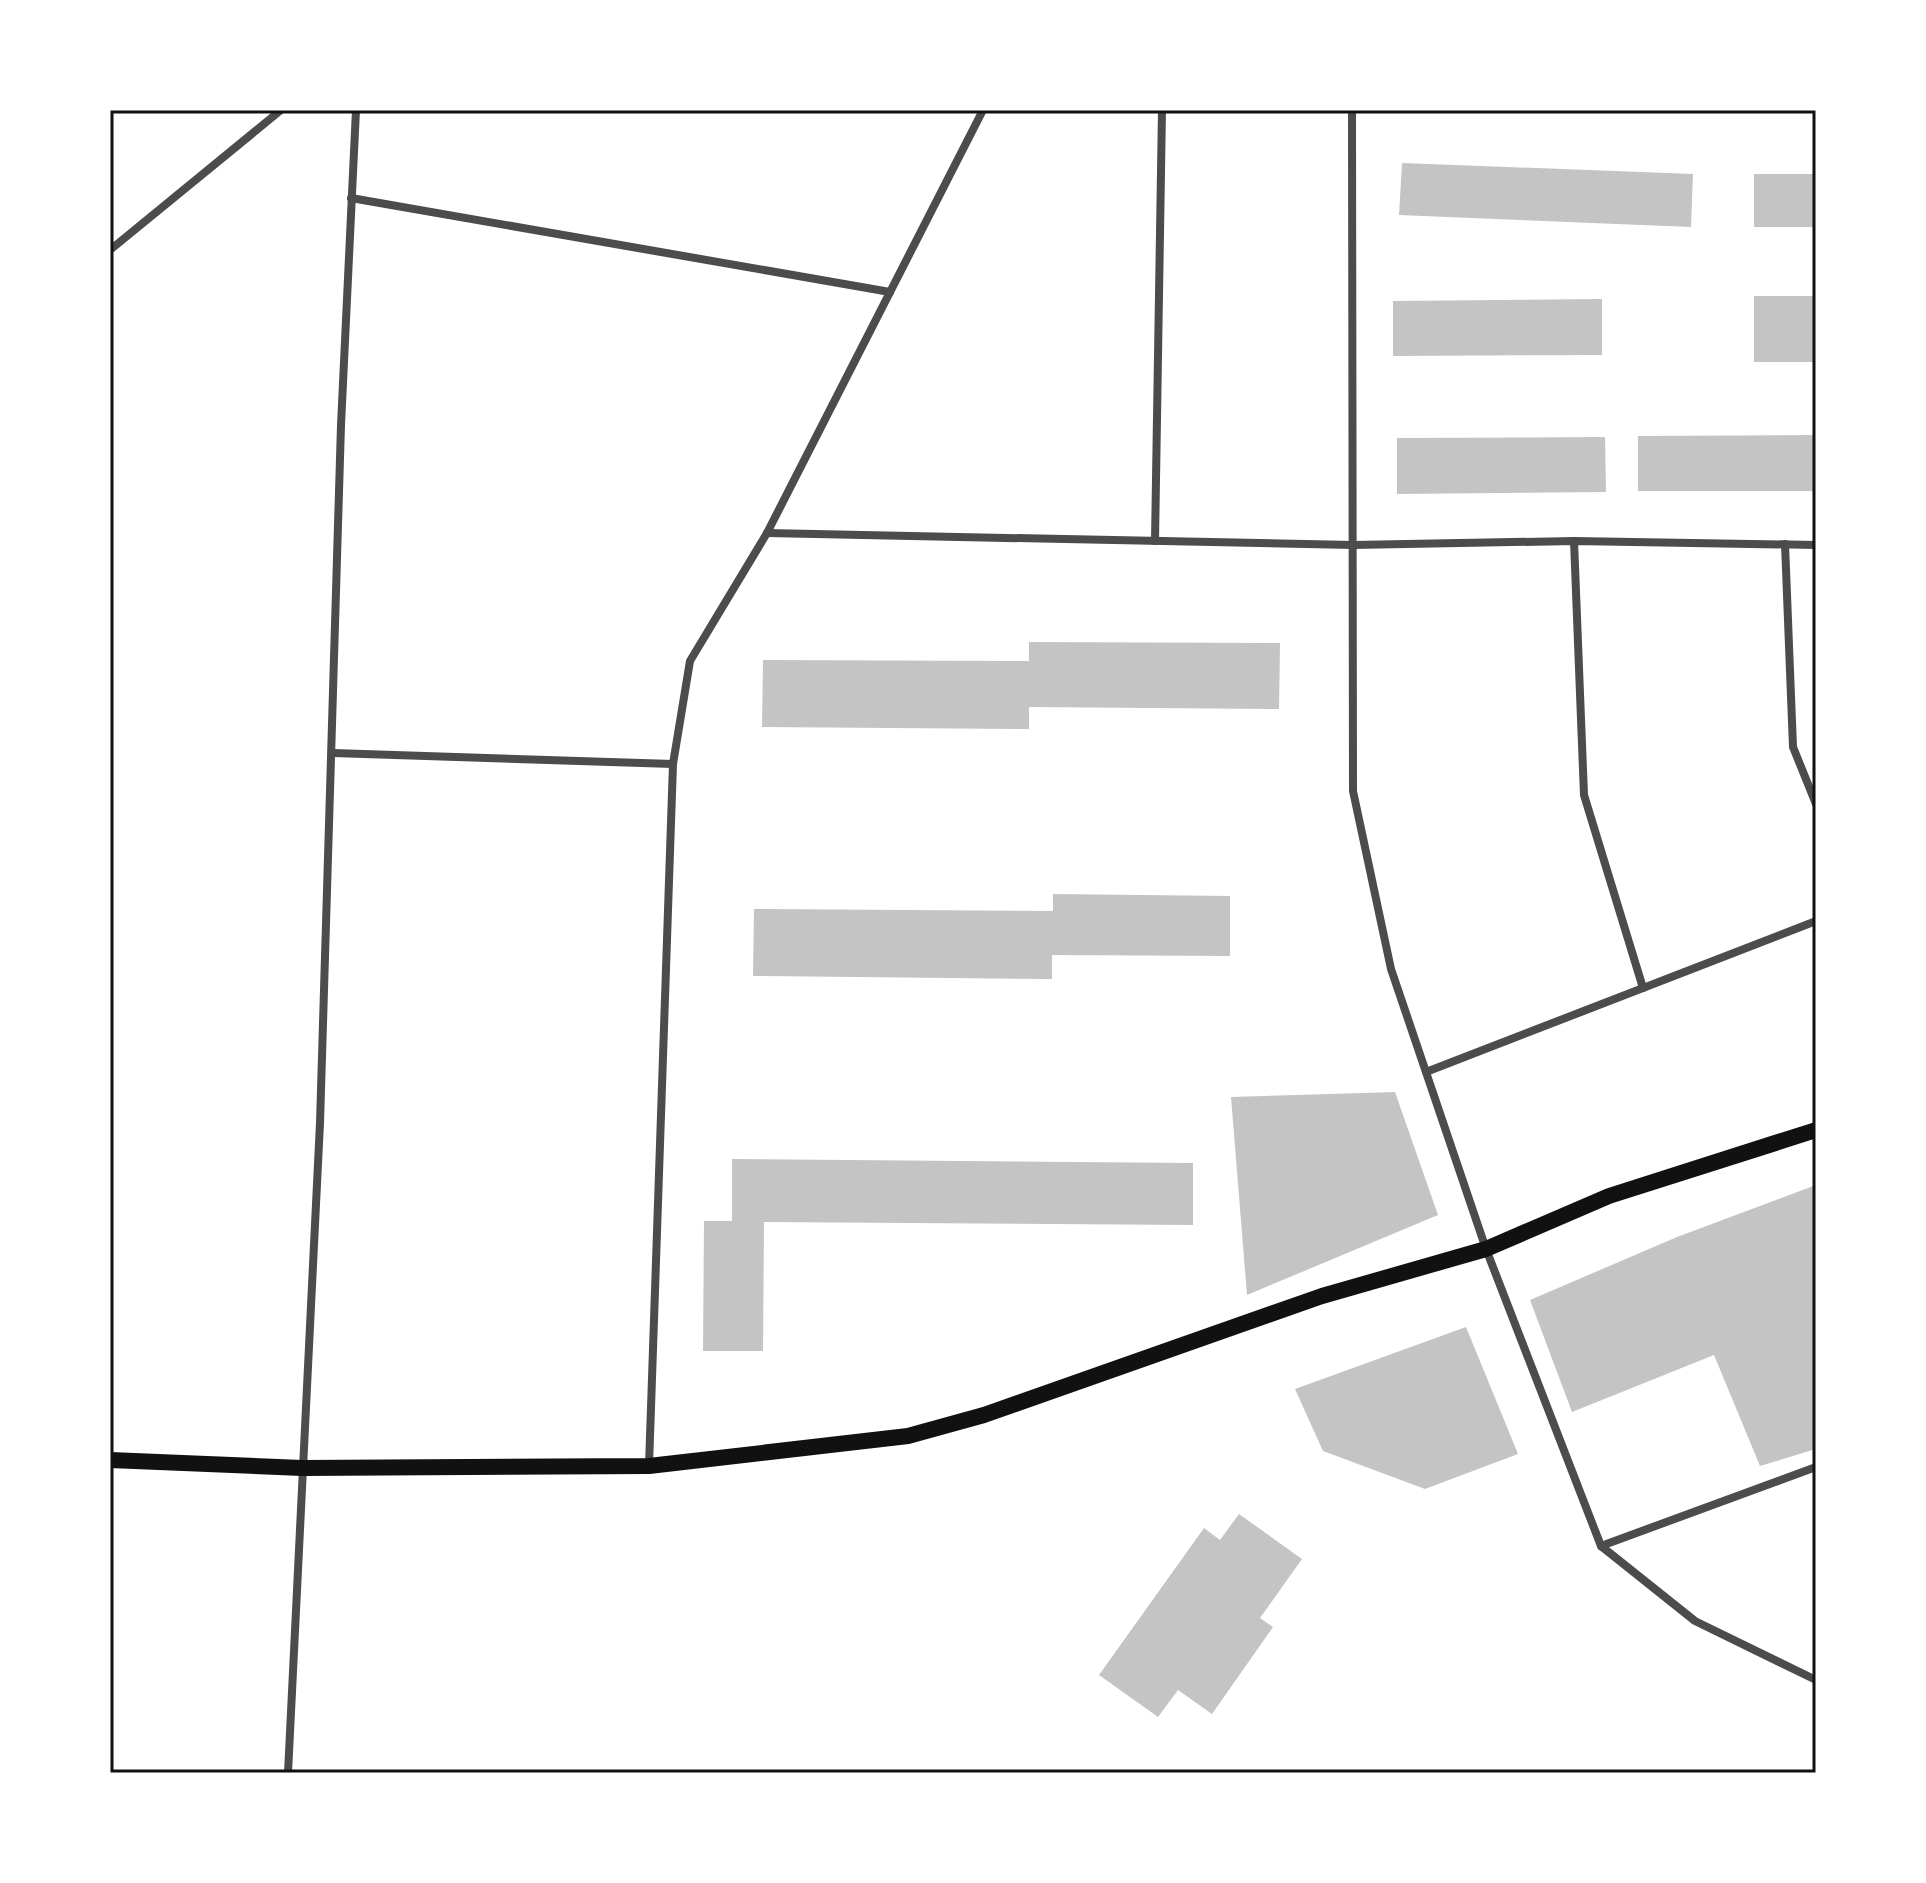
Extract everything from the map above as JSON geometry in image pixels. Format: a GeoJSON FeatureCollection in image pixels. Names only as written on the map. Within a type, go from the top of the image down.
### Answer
{"type":"FeatureCollection","features":[{"type":"Feature","properties":{"kind":"main road"},"geometry":{"type":"LineString","coordinates":[[110,1460],[302,1468],[649,1466],[908,1436],[984,1415],[1322,1296],[1486,1249],[1609,1196],[1816,1130]]}},
{"type":"Feature","properties":{"kind":"street"},"geometry":{"type":"LineString","coordinates":[[110,250],[281,110]]}},
{"type":"Feature","properties":{"kind":"street"},"geometry":{"type":"LineString","coordinates":[[288,1773],[320,1123],[356,110]]}},
{"type":"Feature","properties":{"kind":"street"},"geometry":{"type":"LineString","coordinates":[[649,1466],[673,764],[690,661],[767,533],[983,110]]}},
{"type":"Feature","properties":{"kind":"street"},"geometry":{"type":"LineString","coordinates":[[1155,541],[1162,110]]}},
{"type":"Feature","properties":{"kind":"street"},"geometry":{"type":"LineString","coordinates":[[1352,110],[1353,791],[1391,969],[1486,1249],[1601,1546],[1695,1621],[1816,1680]]}},
{"type":"Feature","properties":{"kind":"street"},"geometry":{"type":"LineString","coordinates":[[351,198],[890,292]]}},
{"type":"Feature","properties":{"kind":"street"},"geometry":{"type":"LineString","coordinates":[[767,533],[1353,545],[1574,541],[1816,545]]}},
{"type":"Feature","properties":{"kind":"street"},"geometry":{"type":"LineString","coordinates":[[1574,541],[1584,795],[1643,988]]}},
{"type":"Feature","properties":{"kind":"street"},"geometry":{"type":"LineString","coordinates":[[1785,544],[1793,747],[1816,804]]}},
{"type":"Feature","properties":{"kind":"street"},"geometry":{"type":"LineString","coordinates":[[333,753],[673,764]]}},
{"type":"Feature","properties":{"kind":"street"},"geometry":{"type":"LineString","coordinates":[[1426,1072],[1816,921]]}},
{"type":"Feature","properties":{"kind":"street"},"geometry":{"type":"LineString","coordinates":[[1601,1546],[1816,1467]]}},
{"type":"Feature","properties":{"kind":"building"},"geometry":{"type":"Polygon","coordinates":[[[1402,163],[1693,174],[1691,227],[1399,215],[1402,163]]]}},
{"type":"Feature","properties":{"kind":"building"},"geometry":{"type":"Polygon","coordinates":[[[1754,174],[1816,174],[1816,227],[1754,227],[1754,174]]]}},
{"type":"Feature","properties":{"kind":"building"},"geometry":{"type":"Polygon","coordinates":[[[1754,296],[1816,296],[1816,362],[1754,362],[1754,296]]]}},
{"type":"Feature","properties":{"kind":"building"},"geometry":{"type":"Polygon","coordinates":[[[1602,299],[1602,355],[1393,356],[1393,301],[1602,299]]]}},
{"type":"Feature","properties":{"kind":"building"},"geometry":{"type":"Polygon","coordinates":[[[1816,435],[1816,491],[1638,491],[1638,436],[1816,435]]]}},
{"type":"Feature","properties":{"kind":"building"},"geometry":{"type":"Polygon","coordinates":[[[1605,437],[1606,492],[1397,494],[1397,438],[1605,437]]]}},
{"type":"Feature","properties":{"kind":"building"},"geometry":{"type":"Polygon","coordinates":[[[1029,642],[1280,643],[1279,709],[1029,707],[1029,729],[762,727],[763,660],[1029,661],[1029,642]]]}},
{"type":"Feature","properties":{"kind":"building"},"geometry":{"type":"Polygon","coordinates":[[[1053,894],[1230,896],[1230,956],[1052,955],[1052,979],[753,976],[754,909],[1053,911],[1053,894]]]}},
{"type":"Feature","properties":{"kind":"building"},"geometry":{"type":"Polygon","coordinates":[[[1395,1092],[1438,1215],[1247,1295],[1231,1097],[1395,1092]]]}},
{"type":"Feature","properties":{"kind":"building"},"geometry":{"type":"Polygon","coordinates":[[[732,1159],[1193,1163],[1193,1225],[764,1222],[763,1351],[703,1351],[704,1221],[732,1221],[732,1159]]]}},
{"type":"Feature","properties":{"kind":"building"},"geometry":{"type":"Polygon","coordinates":[[[1816,1185],[1816,1449],[1760,1466],[1714,1355],[1572,1412],[1530,1300],[1677,1237],[1816,1185]]]}},
{"type":"Feature","properties":{"kind":"building"},"geometry":{"type":"Polygon","coordinates":[[[1466,1327],[1518,1454],[1425,1489],[1323,1451],[1295,1389],[1466,1327]]]}},
{"type":"Feature","properties":{"kind":"building"},"geometry":{"type":"Polygon","coordinates":[[[1239,1514],[1302,1559],[1260,1618],[1273,1627],[1212,1714],[1178,1690],[1158,1717],[1099,1675],[1204,1528],[1220,1540],[1239,1514]]]}}]}
